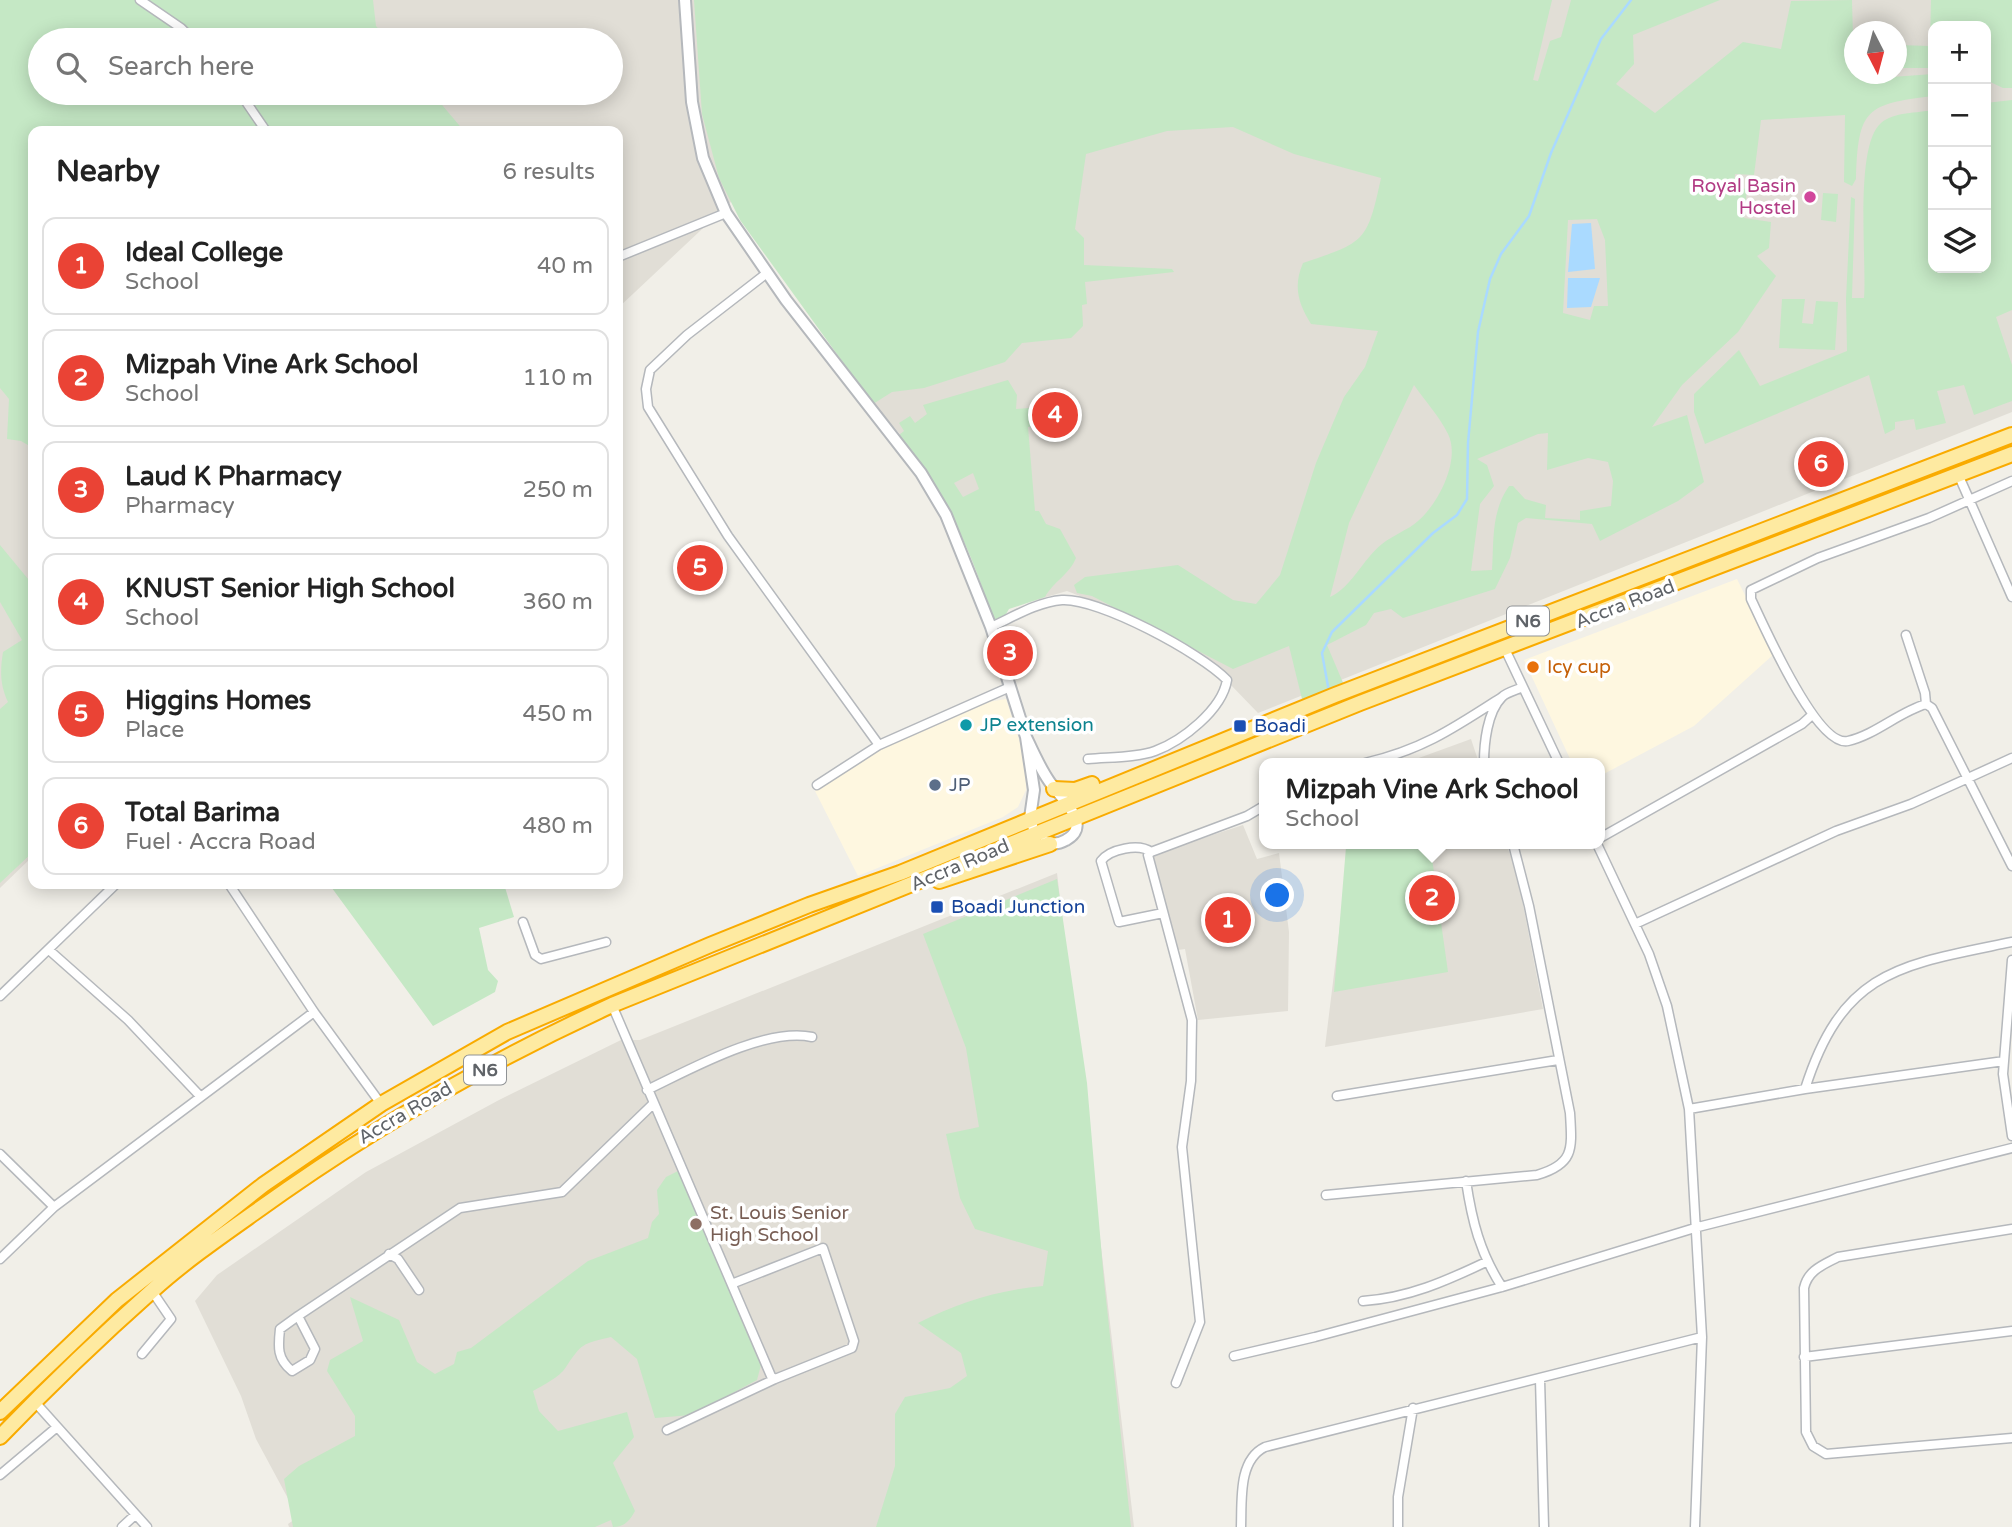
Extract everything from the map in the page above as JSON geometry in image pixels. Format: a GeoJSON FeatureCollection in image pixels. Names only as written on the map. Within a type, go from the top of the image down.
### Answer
{"type":"FeatureCollection","features":[{"type":"Feature","properties":{"kind":"highway","name":"Accra Road"},"geometry":{"type":"LineString","coordinates":[[0,1412],[80,1333],[175,1252],[263,1185],[381,1104],[479,1047],[562,1007],[809,905],[900,873],[1170,762],[2012,435]]}},
{"type":"Feature","properties":{"kind":"highway","name":"Accra Road"},"geometry":{"type":"LineString","coordinates":[[0,1437],[152,1291],[235,1227],[355,1142],[448,1088],[612,1005],[1360,703],[2012,454]]}},
{"type":"Feature","properties":{"kind":"highway"},"geometry":{"type":"LineString","coordinates":[[1054,789],[1075,790],[1150,763],[1170,762]]}},
{"type":"Feature","properties":{"kind":"highway"},"geometry":{"type":"LineString","coordinates":[[900,890],[964,875],[1050,844]]}},
{"type":"Feature","properties":{"kind":"street"},"geometry":{"type":"LineString","coordinates":[[140,0],[181,28]]}},
{"type":"Feature","properties":{"kind":"street"},"geometry":{"type":"LineString","coordinates":[[685,0],[692,102],[703,158],[726,213],[766,273],[921,473],[946,515],[991,627],[1026,737],[1034,790],[1030,818],[1035,834],[1050,844],[1071,838],[1075,831],[1076,818],[1054,789],[1026,737]]}},
{"type":"Feature","properties":{"kind":"street"},"geometry":{"type":"LineString","coordinates":[[248,105],[263,126]]}},
{"type":"Feature","properties":{"kind":"street"},"geometry":{"type":"LineString","coordinates":[[623,255],[726,213]]}},
{"type":"Feature","properties":{"kind":"street"},"geometry":{"type":"LineString","coordinates":[[766,273],[687,335],[650,370],[646,389],[649,407],[727,536],[879,745]]}},
{"type":"Feature","properties":{"kind":"street"},"geometry":{"type":"LineString","coordinates":[[1958,474],[2012,597]]}},
{"type":"Feature","properties":{"kind":"street"},"geometry":{"type":"LineString","coordinates":[[1926,704],[1849,741],[1835,738],[1812,715],[1776,652],[1751,599],[1751,590],[1818,558],[1929,518],[2012,481]]}},
{"type":"Feature","properties":{"kind":"street"},"geometry":{"type":"LineString","coordinates":[[991,627],[1038,605],[1076,601],[1136,624],[1203,661],[1227,680],[1225,690],[1212,710],[1174,742],[1153,752],[1088,759]]}},
{"type":"Feature","properties":{"kind":"street"},"geometry":{"type":"LineString","coordinates":[[1906,635],[1925,693],[1926,704]]}},
{"type":"Feature","properties":{"kind":"street"},"geometry":{"type":"LineString","coordinates":[[1505,649],[1557,758]]}},
{"type":"Feature","properties":{"kind":"street"},"geometry":{"type":"LineString","coordinates":[[817,785],[879,745],[1010,687]]}},
{"type":"Feature","properties":{"kind":"street"},"geometry":{"type":"LineString","coordinates":[[1388,758],[1406,754],[1453,729],[1502,696],[1523,687]]}},
{"type":"Feature","properties":{"kind":"street"},"geometry":{"type":"LineString","coordinates":[[1484,758],[1484,743],[1502,696]]}},
{"type":"Feature","properties":{"kind":"street"},"geometry":{"type":"LineString","coordinates":[[1926,704],[1932,708],[1970,778],[2012,866]]}},
{"type":"Feature","properties":{"kind":"street"},"geometry":{"type":"LineString","coordinates":[[1605,835],[1790,731],[1812,715]]}},
{"type":"Feature","properties":{"kind":"street"},"geometry":{"type":"LineString","coordinates":[[1635,924],[1836,831],[1911,804],[2012,758]]}},
{"type":"Feature","properties":{"kind":"street"},"geometry":{"type":"LineString","coordinates":[[1163,913],[1119,922],[1101,861],[1106,855],[1138,846],[1151,852],[1247,817],[1259,809]]}},
{"type":"Feature","properties":{"kind":"street"},"geometry":{"type":"LineString","coordinates":[[1326,1195],[1537,1175],[1555,1170],[1567,1159],[1572,1144],[1570,1113],[1529,906],[1514,849]]}},
{"type":"Feature","properties":{"kind":"street"},"geometry":{"type":"LineString","coordinates":[[1599,849],[1635,924],[1667,1006],[1689,1109],[1698,1227],[1702,1337],[1695,1527]]}},
{"type":"Feature","properties":{"kind":"street"},"geometry":{"type":"LineString","coordinates":[[1151,852],[1149,855],[1163,913],[1186,989],[1194,1044],[1182,1147],[1200,1322],[1176,1383]]}},
{"type":"Feature","properties":{"kind":"street"},"geometry":{"type":"LineString","coordinates":[[0,996],[111,889]]}},
{"type":"Feature","properties":{"kind":"street"},"geometry":{"type":"LineString","coordinates":[[232,889],[314,1012],[381,1104]]}},
{"type":"Feature","properties":{"kind":"street"},"geometry":{"type":"LineString","coordinates":[[523,922],[535,955],[541,959],[606,942]]}},
{"type":"Feature","properties":{"kind":"street"},"geometry":{"type":"LineString","coordinates":[[1805,1089],[1816,1053],[1829,1031],[1850,1000],[1871,982],[1933,959],[2012,942]]}},
{"type":"Feature","properties":{"kind":"street"},"geometry":{"type":"LineString","coordinates":[[49,950],[128,1020],[200,1096]]}},
{"type":"Feature","properties":{"kind":"street"},"geometry":{"type":"LineString","coordinates":[[2012,960],[2004,1061],[2012,1135]]}},
{"type":"Feature","properties":{"kind":"street"},"geometry":{"type":"LineString","coordinates":[[612,1005],[653,1104],[734,1283],[771,1376],[775,1379]]}},
{"type":"Feature","properties":{"kind":"street"},"geometry":{"type":"LineString","coordinates":[[0,1259],[54,1207],[145,1142],[200,1096],[314,1012]]}},
{"type":"Feature","properties":{"kind":"street"},"geometry":{"type":"LineString","coordinates":[[647,1090],[746,1046],[786,1036],[812,1037]]}},
{"type":"Feature","properties":{"kind":"street"},"geometry":{"type":"LineString","coordinates":[[1337,1096],[1558,1060]]}},
{"type":"Feature","properties":{"kind":"street"},"geometry":{"type":"LineString","coordinates":[[1689,1109],[1805,1089],[2004,1061]]}},
{"type":"Feature","properties":{"kind":"street"},"geometry":{"type":"LineString","coordinates":[[298,1316],[315,1349],[310,1360],[292,1371],[283,1363],[278,1349],[280,1329],[298,1316],[389,1254],[460,1208],[562,1192],[653,1104]]}},
{"type":"Feature","properties":{"kind":"street"},"geometry":{"type":"LineString","coordinates":[[1234,1356],[1502,1287],[1698,1227],[2012,1147]]}},
{"type":"Feature","properties":{"kind":"street"},"geometry":{"type":"LineString","coordinates":[[0,1154],[54,1207]]}},
{"type":"Feature","properties":{"kind":"street"},"geometry":{"type":"LineString","coordinates":[[1466,1181],[1473,1225],[1486,1262],[1502,1287]]}},
{"type":"Feature","properties":{"kind":"street"},"geometry":{"type":"LineString","coordinates":[[2012,1229],[1838,1257],[1815,1269],[1806,1278],[1804,1288],[1806,1432],[1813,1446],[1826,1454],[2012,1438]]}},
{"type":"Feature","properties":{"kind":"street"},"geometry":{"type":"LineString","coordinates":[[667,1430],[775,1379],[852,1348],[854,1341],[825,1252],[819,1247],[734,1283]]}},
{"type":"Feature","properties":{"kind":"street"},"geometry":{"type":"LineString","coordinates":[[389,1254],[398,1259],[419,1290]]}},
{"type":"Feature","properties":{"kind":"street"},"geometry":{"type":"LineString","coordinates":[[1363,1301],[1424,1290],[1486,1262]]}},
{"type":"Feature","properties":{"kind":"street"},"geometry":{"type":"LineString","coordinates":[[142,1354],[171,1319],[152,1291]]}},
{"type":"Feature","properties":{"kind":"street"},"geometry":{"type":"LineString","coordinates":[[1804,1356],[2012,1331]]}},
{"type":"Feature","properties":{"kind":"street"},"geometry":{"type":"LineString","coordinates":[[1241,1527],[1245,1473],[1254,1452],[1413,1408],[1540,1379],[1702,1337]]}},
{"type":"Feature","properties":{"kind":"street"},"geometry":{"type":"LineString","coordinates":[[1540,1379],[1544,1527]]}},
{"type":"Feature","properties":{"kind":"street"},"geometry":{"type":"LineString","coordinates":[[34,1402],[147,1527]]}},
{"type":"Feature","properties":{"kind":"street"},"geometry":{"type":"LineString","coordinates":[[1398,1527],[1398,1497],[1413,1408]]}},
{"type":"Feature","properties":{"kind":"street"},"geometry":{"type":"LineString","coordinates":[[0,1475],[57,1427]]}},
{"type":"Feature","properties":{"kind":"street"},"geometry":{"type":"LineString","coordinates":[[122,1527],[135,1515]]}},
{"type":"Feature","properties":{"kind":"shaded area"},"geometry":{"type":"Polygon","coordinates":[[[0,0],[2012,0],[2012,412],[1258,713],[1200,653],[1113,609],[1067,591],[1011,607],[932,472],[865,393],[733,200],[623,303],[623,126],[28,126],[28,861],[0,888],[0,0]]]}},
{"type":"Feature","properties":{"kind":"shaded area"},"geometry":{"type":"Polygon","coordinates":[[[1737,579],[1774,654],[1694,726],[1605,773],[1605,758],[1570,758],[1524,660],[1737,579]]]}},
{"type":"Feature","properties":{"kind":"shaded area"},"geometry":{"type":"Polygon","coordinates":[[[1006,699],[1025,758],[1026,790],[1018,807],[1003,817],[858,876],[815,791],[875,752],[982,703],[1006,699]]]}},
{"type":"Feature","properties":{"kind":"shaded area"},"geometry":{"type":"Polygon","coordinates":[[[1471,739],[1477,758],[1419,758],[1471,739]]]}},
{"type":"Feature","properties":{"kind":"shaded area"},"geometry":{"type":"Polygon","coordinates":[[[1243,825],[1257,859],[1279,853],[1289,932],[1288,1011],[1198,1020],[1185,949],[1178,950],[1151,855],[1243,825]]]}},
{"type":"Feature","properties":{"kind":"shaded area"},"geometry":{"type":"Polygon","coordinates":[[[1349,849],[1508,849],[1517,873],[1543,1009],[1325,1047],[1349,849]]]}},
{"type":"Feature","properties":{"kind":"shaded area","name":"St. Louis Senior High School"},"geometry":{"type":"Polygon","coordinates":[[[1057,873],[1134,1527],[289,1527],[288,1524],[298,1517],[256,1439],[241,1396],[195,1301],[217,1275],[366,1172],[499,1100],[621,1040],[640,1040],[1057,873]]]}},
{"type":"Feature","properties":{"kind":"green space"},"geometry":{"type":"Polygon","coordinates":[[[0,0],[373,0],[378,28],[28,28],[28,105],[442,105],[460,126],[28,126],[28,445],[7,439],[9,399],[0,388],[0,0]]]}},
{"type":"Feature","properties":{"kind":"green space"},"geometry":{"type":"Polygon","coordinates":[[[694,0],[1552,0],[1533,80],[1538,81],[1550,41],[1561,37],[1571,0],[1720,0],[1633,35],[1634,64],[1616,84],[1655,113],[1743,42],[1781,49],[1791,1],[1852,0],[1853,21],[1844,21],[1844,84],[1907,84],[1907,76],[1928,74],[1928,97],[1893,102],[1870,114],[1859,138],[1856,179],[1852,186],[1844,182],[1845,115],[1761,120],[1754,175],[1735,174],[1734,187],[1747,189],[1744,218],[1771,222],[1769,248],[1757,256],[1776,276],[1738,332],[1682,385],[1652,427],[1687,415],[1704,482],[1678,501],[1600,541],[1592,524],[1526,518],[1518,523],[1510,558],[1495,589],[1403,618],[1391,609],[1374,613],[1366,625],[1327,645],[1344,685],[1302,699],[1289,646],[1233,669],[1092,596],[1077,593],[1074,585],[1085,577],[1178,565],[1233,600],[1256,604],[1280,575],[1316,463],[1344,397],[1365,367],[1378,331],[1311,324],[1298,294],[1300,271],[1303,263],[1339,250],[1360,237],[1372,216],[1381,178],[1294,154],[1233,127],[1167,131],[1086,154],[1075,229],[1084,238],[1084,265],[1172,269],[1174,272],[1085,282],[1087,304],[1082,305],[1083,326],[1071,338],[1022,343],[1005,362],[924,388],[892,392],[873,404],[740,220],[719,178],[702,114],[694,0]],[[1597,219],[1568,220],[1563,313],[1590,320],[1594,306],[1608,306],[1605,240],[1597,219]],[[1414,385],[1349,523],[1330,597],[1345,587],[1382,544],[1426,513],[1445,481],[1452,456],[1448,434],[1414,385]],[[1548,433],[1538,434],[1477,459],[1487,465],[1494,486],[1480,504],[1471,571],[1492,570],[1496,516],[1509,486],[1513,486],[1525,499],[1546,505],[1545,518],[1580,520],[1580,511],[1611,506],[1613,481],[1608,462],[1588,458],[1547,470],[1548,433]]]}},
{"type":"Feature","properties":{"kind":"green space"},"geometry":{"type":"Polygon","coordinates":[[[1931,0],[2012,0],[2012,88],[2003,88],[1991,82],[1991,21],[1931,21],[1931,0]]]}},
{"type":"Feature","properties":{"kind":"green space"},"geometry":{"type":"Polygon","coordinates":[[[1907,45],[1928,46],[1928,68],[1907,68],[1907,45]]]}},
{"type":"Feature","properties":{"kind":"green space"},"geometry":{"type":"Polygon","coordinates":[[[2012,100],[2012,310],[1996,317],[2012,365],[2012,401],[1974,415],[1964,385],[1937,391],[1946,423],[1916,430],[1914,419],[1895,422],[1895,429],[1885,434],[1869,375],[1705,444],[1694,412],[1694,394],[1739,350],[1760,386],[1847,351],[1846,299],[1851,197],[1855,199],[1852,298],[1864,298],[1863,206],[1867,155],[1873,136],[1886,119],[1928,111],[1928,273],[1991,273],[1991,102],[2012,100]]]}},
{"type":"Feature","properties":{"kind":"green space"},"geometry":{"type":"Polygon","coordinates":[[[1823,193],[1838,194],[1836,222],[1821,220],[1823,193]]]}},
{"type":"Feature","properties":{"kind":"green space"},"geometry":{"type":"Polygon","coordinates":[[[1782,299],[1805,299],[1802,323],[1813,324],[1816,301],[1838,302],[1835,350],[1779,348],[1782,299]]]}},
{"type":"Feature","properties":{"kind":"green space"},"geometry":{"type":"Polygon","coordinates":[[[1008,380],[1017,395],[1016,409],[1043,407],[1044,425],[1028,427],[1035,511],[1039,511],[1046,524],[1060,529],[1076,558],[1045,597],[1009,609],[1003,619],[993,622],[976,570],[944,502],[899,435],[904,431],[899,423],[910,416],[915,423],[927,414],[923,405],[1008,380]],[[973,473],[954,483],[963,497],[979,489],[973,473]]]}},
{"type":"Feature","properties":{"kind":"green space"},"geometry":{"type":"Polygon","coordinates":[[[1059,395],[1064,395],[1065,404],[1072,404],[1072,422],[1056,423],[1054,406],[1060,405],[1059,395]]]}},
{"type":"Feature","properties":{"kind":"green space"},"geometry":{"type":"Polygon","coordinates":[[[0,545],[28,579],[28,857],[0,883],[0,709],[8,702],[2,684],[1,665],[3,652],[22,640],[0,602],[0,545]]]}},
{"type":"Feature","properties":{"kind":"green space"},"geometry":{"type":"Polygon","coordinates":[[[1346,849],[1431,849],[1448,972],[1334,992],[1346,849]]]}},
{"type":"Feature","properties":{"kind":"green space"},"geometry":{"type":"Polygon","coordinates":[[[1057,879],[1087,1083],[1104,1281],[1131,1527],[876,1527],[895,1466],[895,1414],[905,1397],[950,1388],[967,1376],[961,1353],[918,1323],[979,1298],[1043,1286],[1048,1251],[975,1229],[960,1198],[946,1134],[979,1127],[966,1048],[923,934],[1057,879]]]}},
{"type":"Feature","properties":{"kind":"green space"},"geometry":{"type":"Polygon","coordinates":[[[333,889],[506,889],[514,917],[479,928],[488,970],[498,981],[495,992],[433,1026],[333,889]]]}},
{"type":"Feature","properties":{"kind":"green space"},"geometry":{"type":"Polygon","coordinates":[[[678,1171],[762,1361],[757,1380],[691,1415],[655,1418],[637,1359],[611,1337],[584,1346],[560,1374],[533,1391],[539,1411],[558,1431],[627,1412],[634,1437],[613,1463],[635,1511],[627,1522],[613,1527],[611,1520],[595,1527],[293,1527],[284,1479],[299,1466],[355,1436],[355,1416],[327,1371],[330,1360],[363,1341],[350,1297],[399,1320],[417,1362],[435,1374],[454,1364],[457,1352],[471,1348],[588,1261],[648,1238],[652,1222],[659,1214],[657,1190],[666,1177],[678,1171]]]}},
{"type":"Feature","properties":{"kind":"water"},"geometry":{"type":"Polygon","coordinates":[[[1591,223],[1595,269],[1568,272],[1572,224],[1591,223]]]}},
{"type":"Feature","properties":{"kind":"water"},"geometry":{"type":"Polygon","coordinates":[[[1568,278],[1600,278],[1591,307],[1567,308],[1568,278]]]}},
{"type":"Feature","properties":{"kind":"waterway"},"geometry":{"type":"LineString","coordinates":[[1329,692],[1322,653],[1332,632],[1433,533],[1457,515],[1467,499],[1468,443],[1478,332],[1490,279],[1501,254],[1529,216],[1551,153],[1601,39],[1631,0]]}},
{"type":"Feature","properties":{"kind":"place","name":"Royal Basin Hostel"},"geometry":{"type":"Point","coordinates":[1810,197]}},
{"type":"Feature","properties":{"kind":"place","name":"KNUST Senior High School"},"geometry":{"type":"Point","coordinates":[1055,415]}},
{"type":"Feature","properties":{"kind":"place","name":"Total Barima"},"geometry":{"type":"Point","coordinates":[1821,464]}},
{"type":"Feature","properties":{"kind":"place","name":"Higgins Homes"},"geometry":{"type":"Point","coordinates":[700,568]}},
{"type":"Feature","properties":{"kind":"place","name":"Laud K Pharmacy"},"geometry":{"type":"Point","coordinates":[1010,653]}},
{"type":"Feature","properties":{"kind":"place","name":"Icy cup"},"geometry":{"type":"Point","coordinates":[1533,667]}},
{"type":"Feature","properties":{"kind":"place","name":"JP extension"},"geometry":{"type":"Point","coordinates":[966,725]}},
{"type":"Feature","properties":{"kind":"place","name":"Boadi"},"geometry":{"type":"Point","coordinates":[1240,726]}},
{"type":"Feature","properties":{"kind":"place","name":"JP"},"geometry":{"type":"Point","coordinates":[935,785]}},
{"type":"Feature","properties":{"kind":"place","name":"Mizpah Vine Ark School"},"geometry":{"type":"Point","coordinates":[1432,898]}},
{"type":"Feature","properties":{"kind":"place","name":"Boadi Junction"},"geometry":{"type":"Point","coordinates":[937,907]}},
{"type":"Feature","properties":{"kind":"place","name":"Ideal College"},"geometry":{"type":"Point","coordinates":[1228,920]}},
{"type":"Feature","properties":{"kind":"place","name":"St. Louis Senior High School"},"geometry":{"type":"Point","coordinates":[696,1224]}}]}
